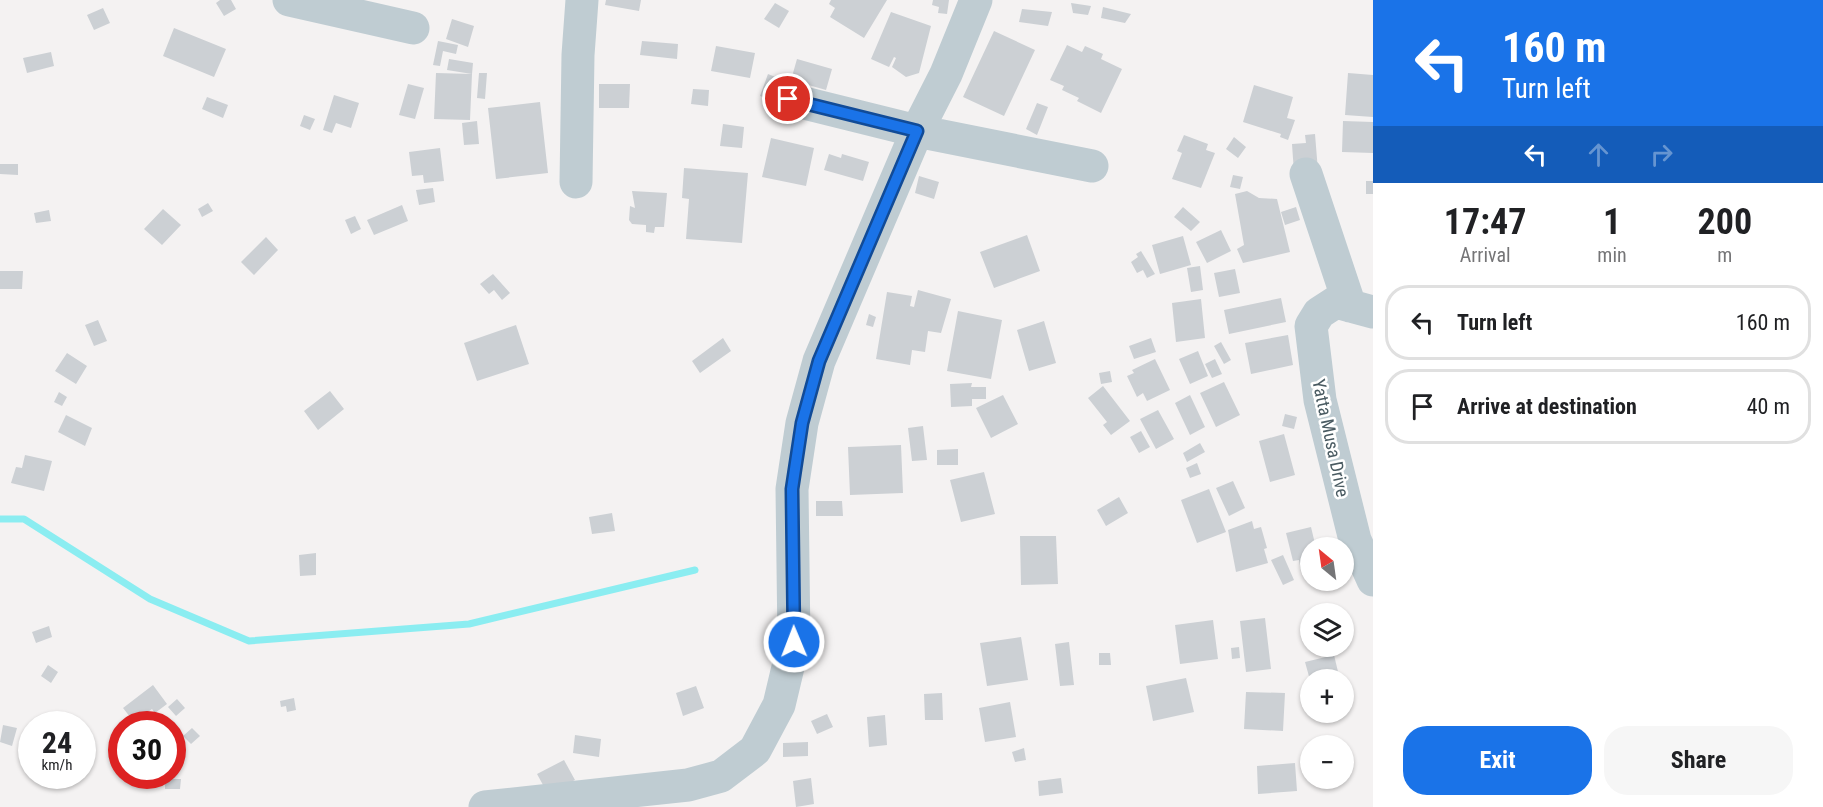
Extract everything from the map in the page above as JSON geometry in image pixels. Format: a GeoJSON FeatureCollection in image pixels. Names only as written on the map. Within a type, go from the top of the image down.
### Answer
{"type":"FeatureCollection","features":[{"type":"Feature","properties":{"kind":"street"},"geometry":{"type":"LineString","coordinates":[[289,0],[413,28]]}},
{"type":"Feature","properties":{"kind":"street"},"geometry":{"type":"LineString","coordinates":[[576,182],[578,55],[582,0]]}},
{"type":"Feature","properties":{"kind":"street"},"geometry":{"type":"LineString","coordinates":[[485,807],[688,785],[721,776],[755,750],[778,705],[794,642],[792,489],[802,423],[819,361],[917,131],[946,74],[976,0]]}},
{"type":"Feature","properties":{"kind":"street"},"geometry":{"type":"LineString","coordinates":[[788,99],[917,131],[1092,166]]}},
{"type":"Feature","properties":{"kind":"street"},"geometry":{"type":"LineString","coordinates":[[1306,174],[1353,307]]}},
{"type":"Feature","properties":{"kind":"street","name":"Yatta Musa Drive"},"geometry":{"type":"LineString","coordinates":[[1353,307],[1319,313],[1311,326],[1320,400],[1355,540],[1373,580]]}},
{"type":"Feature","properties":{"kind":"building"},"geometry":{"type":"Polygon","coordinates":[[[220,0],[231,0],[236,9],[224,16],[216,3],[220,0]]]}},
{"type":"Feature","properties":{"kind":"building"},"geometry":{"type":"Polygon","coordinates":[[[606,0],[641,0],[639,11],[605,5],[606,0]]]}},
{"type":"Feature","properties":{"kind":"building"},"geometry":{"type":"Polygon","coordinates":[[[831,0],[887,0],[864,38],[830,17],[835,8],[829,4],[831,0]]]}},
{"type":"Feature","properties":{"kind":"building"},"geometry":{"type":"Polygon","coordinates":[[[933,0],[949,0],[947,14],[938,13],[939,7],[932,5],[933,0]]]}},
{"type":"Feature","properties":{"kind":"building"},"geometry":{"type":"Polygon","coordinates":[[[775,3],[789,11],[779,28],[764,19],[775,3]]]}},
{"type":"Feature","properties":{"kind":"building"},"geometry":{"type":"Polygon","coordinates":[[[1071,3],[1091,6],[1088,15],[1073,13],[1071,3]]]}},
{"type":"Feature","properties":{"kind":"building"},"geometry":{"type":"Polygon","coordinates":[[[1103,7],[1131,14],[1125,23],[1101,18],[1103,7]]]}},
{"type":"Feature","properties":{"kind":"building"},"geometry":{"type":"Polygon","coordinates":[[[103,8],[110,23],[94,30],[87,15],[103,8]]]}},
{"type":"Feature","properties":{"kind":"building"},"geometry":{"type":"Polygon","coordinates":[[[1022,9],[1052,12],[1048,26],[1019,22],[1022,9]]]}},
{"type":"Feature","properties":{"kind":"building"},"geometry":{"type":"Polygon","coordinates":[[[891,12],[931,26],[919,73],[906,77],[892,67],[896,58],[894,57],[889,67],[871,59],[891,12]]]}},
{"type":"Feature","properties":{"kind":"building"},"geometry":{"type":"Polygon","coordinates":[[[452,19],[474,26],[468,47],[446,39],[452,19]]]}},
{"type":"Feature","properties":{"kind":"building"},"geometry":{"type":"Polygon","coordinates":[[[174,28],[226,49],[214,77],[163,56],[174,28]]]}},
{"type":"Feature","properties":{"kind":"building"},"geometry":{"type":"Polygon","coordinates":[[[994,31],[1035,50],[1004,116],[963,97],[994,31]]]}},
{"type":"Feature","properties":{"kind":"building"},"geometry":{"type":"Polygon","coordinates":[[[438,41],[458,45],[456,54],[443,51],[440,66],[433,65],[438,41]]]}},
{"type":"Feature","properties":{"kind":"building"},"geometry":{"type":"Polygon","coordinates":[[[642,41],[678,44],[677,59],[640,55],[642,41]]]}},
{"type":"Feature","properties":{"kind":"building"},"geometry":{"type":"Polygon","coordinates":[[[1067,45],[1082,52],[1085,46],[1103,54],[1101,59],[1122,69],[1101,113],[1077,101],[1079,98],[1062,90],[1064,86],[1050,80],[1067,45]]]}},
{"type":"Feature","properties":{"kind":"building"},"geometry":{"type":"Polygon","coordinates":[[[716,46],[755,53],[750,78],[711,71],[716,46]]]}},
{"type":"Feature","properties":{"kind":"building"},"geometry":{"type":"Polygon","coordinates":[[[51,52],[54,66],[27,73],[23,58],[51,52]]]}},
{"type":"Feature","properties":{"kind":"building"},"geometry":{"type":"Polygon","coordinates":[[[449,59],[473,63],[472,74],[447,70],[449,59]]]}},
{"type":"Feature","properties":{"kind":"building"},"geometry":{"type":"Polygon","coordinates":[[[797,59],[832,69],[826,90],[791,80],[797,59]]]}},
{"type":"Feature","properties":{"kind":"building"},"geometry":{"type":"Polygon","coordinates":[[[436,73],[472,74],[470,120],[434,119],[436,73]]]}},
{"type":"Feature","properties":{"kind":"building"},"geometry":{"type":"Polygon","coordinates":[[[479,73],[487,73],[485,99],[477,98],[479,73]]]}},
{"type":"Feature","properties":{"kind":"building"},"geometry":{"type":"Polygon","coordinates":[[[1348,73],[1373,75],[1373,117],[1345,115],[1348,73]]]}},
{"type":"Feature","properties":{"kind":"building"},"geometry":{"type":"Polygon","coordinates":[[[768,74],[783,80],[775,101],[760,96],[768,74]]]}},
{"type":"Feature","properties":{"kind":"building"},"geometry":{"type":"Polygon","coordinates":[[[408,84],[424,88],[415,119],[399,115],[408,84]]]}},
{"type":"Feature","properties":{"kind":"building"},"geometry":{"type":"Polygon","coordinates":[[[599,84],[630,84],[629,108],[599,108],[599,84]]]}},
{"type":"Feature","properties":{"kind":"building"},"geometry":{"type":"Polygon","coordinates":[[[1254,85],[1293,97],[1287,118],[1295,120],[1288,140],[1280,137],[1281,134],[1243,122],[1254,85]]]}},
{"type":"Feature","properties":{"kind":"building"},"geometry":{"type":"Polygon","coordinates":[[[693,89],[709,90],[708,106],[691,104],[693,89]]]}},
{"type":"Feature","properties":{"kind":"building"},"geometry":{"type":"Polygon","coordinates":[[[334,95],[359,103],[351,128],[336,123],[332,133],[323,130],[334,95]]]}},
{"type":"Feature","properties":{"kind":"building"},"geometry":{"type":"Polygon","coordinates":[[[207,97],[228,105],[223,118],[202,109],[207,97]]]}},
{"type":"Feature","properties":{"kind":"building"},"geometry":{"type":"Polygon","coordinates":[[[540,102],[548,173],[496,179],[488,108],[540,102]]]}},
{"type":"Feature","properties":{"kind":"building"},"geometry":{"type":"Polygon","coordinates":[[[1037,103],[1048,107],[1037,135],[1026,129],[1037,103]]]}},
{"type":"Feature","properties":{"kind":"building"},"geometry":{"type":"Polygon","coordinates":[[[304,115],[315,119],[310,130],[300,126],[304,115]]]}},
{"type":"Feature","properties":{"kind":"building"},"geometry":{"type":"Polygon","coordinates":[[[477,121],[479,144],[464,145],[462,123],[477,121]]]}},
{"type":"Feature","properties":{"kind":"building"},"geometry":{"type":"Polygon","coordinates":[[[1343,121],[1373,122],[1373,153],[1342,152],[1343,121]]]}},
{"type":"Feature","properties":{"kind":"building"},"geometry":{"type":"Polygon","coordinates":[[[723,124],[744,127],[742,148],[720,146],[723,124]]]}},
{"type":"Feature","properties":{"kind":"building"},"geometry":{"type":"Polygon","coordinates":[[[1315,134],[1318,171],[1294,173],[1292,144],[1306,143],[1305,135],[1315,134]]]}},
{"type":"Feature","properties":{"kind":"building"},"geometry":{"type":"Polygon","coordinates":[[[1184,135],[1208,144],[1206,150],[1215,153],[1201,188],[1172,179],[1182,153],[1177,151],[1184,135]]]}},
{"type":"Feature","properties":{"kind":"building"},"geometry":{"type":"Polygon","coordinates":[[[1234,137],[1246,147],[1238,158],[1226,149],[1234,137]]]}},
{"type":"Feature","properties":{"kind":"building"},"geometry":{"type":"Polygon","coordinates":[[[771,138],[814,148],[806,186],[762,177],[771,138]]]}},
{"type":"Feature","properties":{"kind":"building"},"geometry":{"type":"Polygon","coordinates":[[[440,148],[444,181],[424,183],[423,175],[412,176],[409,152],[440,148]]]}},
{"type":"Feature","properties":{"kind":"building"},"geometry":{"type":"Polygon","coordinates":[[[829,154],[841,158],[842,154],[869,162],[863,181],[824,170],[829,154]]]}},
{"type":"Feature","properties":{"kind":"building"},"geometry":{"type":"Polygon","coordinates":[[[0,164],[18,164],[18,175],[0,174],[0,164]]]}},
{"type":"Feature","properties":{"kind":"building"},"geometry":{"type":"Polygon","coordinates":[[[684,168],[748,173],[742,243],[686,239],[689,199],[682,198],[684,168]]]}},
{"type":"Feature","properties":{"kind":"building"},"geometry":{"type":"Polygon","coordinates":[[[1233,175],[1243,177],[1240,189],[1230,187],[1233,175]]]}},
{"type":"Feature","properties":{"kind":"building"},"geometry":{"type":"Polygon","coordinates":[[[919,176],[939,182],[934,199],[915,193],[919,176]]]}},
{"type":"Feature","properties":{"kind":"building"},"geometry":{"type":"Polygon","coordinates":[[[1366,181],[1373,181],[1373,194],[1366,194],[1366,181]]]}},
{"type":"Feature","properties":{"kind":"building"},"geometry":{"type":"Polygon","coordinates":[[[433,188],[435,202],[419,205],[416,190],[433,188]]]}},
{"type":"Feature","properties":{"kind":"building"},"geometry":{"type":"Polygon","coordinates":[[[632,191],[667,193],[664,227],[655,227],[654,233],[646,232],[646,225],[632,224],[629,220],[630,206],[635,208],[632,191]]]}},
{"type":"Feature","properties":{"kind":"building"},"geometry":{"type":"Polygon","coordinates":[[[1247,191],[1259,198],[1277,199],[1290,252],[1243,263],[1237,249],[1244,245],[1235,194],[1247,191]]]}},
{"type":"Feature","properties":{"kind":"building"},"geometry":{"type":"Polygon","coordinates":[[[208,203],[213,211],[202,217],[198,209],[208,203]]]}},
{"type":"Feature","properties":{"kind":"building"},"geometry":{"type":"Polygon","coordinates":[[[402,205],[408,221],[374,235],[367,220],[402,205]]]}},
{"type":"Feature","properties":{"kind":"building"},"geometry":{"type":"Polygon","coordinates":[[[1183,207],[1200,222],[1191,231],[1174,217],[1183,207]]]}},
{"type":"Feature","properties":{"kind":"building"},"geometry":{"type":"Polygon","coordinates":[[[1296,207],[1300,220],[1285,225],[1281,212],[1296,207]]]}},
{"type":"Feature","properties":{"kind":"building"},"geometry":{"type":"Polygon","coordinates":[[[163,209],[181,225],[162,245],[144,229],[163,209]]]}},
{"type":"Feature","properties":{"kind":"building"},"geometry":{"type":"Polygon","coordinates":[[[49,210],[51,221],[36,223],[34,213],[49,210]]]}},
{"type":"Feature","properties":{"kind":"building"},"geometry":{"type":"Polygon","coordinates":[[[355,216],[361,229],[351,234],[345,220],[355,216]]]}},
{"type":"Feature","properties":{"kind":"building"},"geometry":{"type":"Polygon","coordinates":[[[1221,230],[1231,251],[1207,263],[1196,242],[1221,230]]]}},
{"type":"Feature","properties":{"kind":"building"},"geometry":{"type":"Polygon","coordinates":[[[1027,235],[1040,271],[994,288],[980,252],[1027,235]]]}},
{"type":"Feature","properties":{"kind":"building"},"geometry":{"type":"Polygon","coordinates":[[[1183,236],[1191,265],[1160,274],[1152,245],[1183,236]]]}},
{"type":"Feature","properties":{"kind":"building"},"geometry":{"type":"Polygon","coordinates":[[[266,237],[278,250],[254,275],[241,262],[266,237]]]}},
{"type":"Feature","properties":{"kind":"building"},"geometry":{"type":"Polygon","coordinates":[[[1141,251],[1155,274],[1147,278],[1143,270],[1137,273],[1131,262],[1138,257],[1136,254],[1141,251]]]}},
{"type":"Feature","properties":{"kind":"building"},"geometry":{"type":"Polygon","coordinates":[[[1200,266],[1203,290],[1191,292],[1187,268],[1200,266]]]}},
{"type":"Feature","properties":{"kind":"building"},"geometry":{"type":"Polygon","coordinates":[[[1235,269],[1240,293],[1219,297],[1214,273],[1235,269]]]}},
{"type":"Feature","properties":{"kind":"building"},"geometry":{"type":"Polygon","coordinates":[[[0,271],[23,271],[22,289],[0,289],[0,271]]]}},
{"type":"Feature","properties":{"kind":"building"},"geometry":{"type":"Polygon","coordinates":[[[493,274],[510,293],[502,300],[494,290],[489,294],[480,284],[493,274]]]}},
{"type":"Feature","properties":{"kind":"building"},"geometry":{"type":"Polygon","coordinates":[[[918,290],[951,299],[941,333],[928,331],[925,352],[912,350],[910,365],[876,359],[887,292],[912,296],[910,306],[914,307],[918,290]]]}},
{"type":"Feature","properties":{"kind":"building"},"geometry":{"type":"Polygon","coordinates":[[[1281,298],[1286,322],[1229,334],[1224,310],[1281,298]]]}},
{"type":"Feature","properties":{"kind":"building"},"geometry":{"type":"Polygon","coordinates":[[[1201,299],[1205,338],[1176,342],[1172,303],[1201,299]]]}},
{"type":"Feature","properties":{"kind":"building"},"geometry":{"type":"Polygon","coordinates":[[[958,311],[1002,320],[991,379],[947,371],[958,311]]]}},
{"type":"Feature","properties":{"kind":"building"},"geometry":{"type":"Polygon","coordinates":[[[869,314],[876,317],[873,327],[866,325],[869,314]]]}},
{"type":"Feature","properties":{"kind":"building"},"geometry":{"type":"Polygon","coordinates":[[[98,320],[107,341],[94,346],[85,325],[98,320]]]}},
{"type":"Feature","properties":{"kind":"building"},"geometry":{"type":"Polygon","coordinates":[[[1044,321],[1056,363],[1029,371],[1017,330],[1044,321]]]}},
{"type":"Feature","properties":{"kind":"building"},"geometry":{"type":"Polygon","coordinates":[[[516,325],[529,364],[477,381],[464,343],[516,325]]]}},
{"type":"Feature","properties":{"kind":"building"},"geometry":{"type":"Polygon","coordinates":[[[1288,335],[1293,365],[1251,374],[1245,343],[1288,335]]]}},
{"type":"Feature","properties":{"kind":"building"},"geometry":{"type":"Polygon","coordinates":[[[723,338],[731,351],[700,373],[692,361],[723,338]]]}},
{"type":"Feature","properties":{"kind":"building"},"geometry":{"type":"Polygon","coordinates":[[[1151,338],[1156,352],[1134,359],[1129,346],[1151,338]]]}},
{"type":"Feature","properties":{"kind":"building"},"geometry":{"type":"Polygon","coordinates":[[[1221,342],[1231,360],[1224,364],[1214,346],[1221,342]]]}},
{"type":"Feature","properties":{"kind":"building"},"geometry":{"type":"Polygon","coordinates":[[[1198,351],[1208,376],[1190,384],[1179,359],[1198,351]]]}},
{"type":"Feature","properties":{"kind":"building"},"geometry":{"type":"Polygon","coordinates":[[[67,353],[87,366],[76,384],[55,371],[67,353]]]}},
{"type":"Feature","properties":{"kind":"building"},"geometry":{"type":"Polygon","coordinates":[[[1155,359],[1170,390],[1147,401],[1143,393],[1137,397],[1127,376],[1134,373],[1132,370],[1155,359]]]}},
{"type":"Feature","properties":{"kind":"building"},"geometry":{"type":"Polygon","coordinates":[[[1215,359],[1222,374],[1212,378],[1205,364],[1215,359]]]}},
{"type":"Feature","properties":{"kind":"building"},"geometry":{"type":"Polygon","coordinates":[[[1110,371],[1112,382],[1101,384],[1099,373],[1110,371]]]}},
{"type":"Feature","properties":{"kind":"building"},"geometry":{"type":"Polygon","coordinates":[[[1224,382],[1240,415],[1216,427],[1200,393],[1224,382]]]}},
{"type":"Feature","properties":{"kind":"building"},"geometry":{"type":"Polygon","coordinates":[[[972,383],[971,387],[986,387],[986,399],[972,399],[972,406],[951,407],[950,384],[972,383]]]}},
{"type":"Feature","properties":{"kind":"building"},"geometry":{"type":"Polygon","coordinates":[[[1103,386],[1130,421],[1111,435],[1103,425],[1107,422],[1088,398],[1103,386]]]}},
{"type":"Feature","properties":{"kind":"building"},"geometry":{"type":"Polygon","coordinates":[[[330,391],[344,409],[318,430],[304,411],[330,391]]]}},
{"type":"Feature","properties":{"kind":"building"},"geometry":{"type":"Polygon","coordinates":[[[59,392],[67,397],[62,406],[54,402],[59,392]]]}},
{"type":"Feature","properties":{"kind":"building"},"geometry":{"type":"Polygon","coordinates":[[[1003,395],[1018,424],[991,438],[976,408],[1003,395]]]}},
{"type":"Feature","properties":{"kind":"building"},"geometry":{"type":"Polygon","coordinates":[[[1190,395],[1205,427],[1190,435],[1175,403],[1190,395]]]}},
{"type":"Feature","properties":{"kind":"building"},"geometry":{"type":"Polygon","coordinates":[[[1158,410],[1174,439],[1156,449],[1140,419],[1158,410]]]}},
{"type":"Feature","properties":{"kind":"building"},"geometry":{"type":"Polygon","coordinates":[[[1285,414],[1297,417],[1294,429],[1282,426],[1285,414]]]}},
{"type":"Feature","properties":{"kind":"building"},"geometry":{"type":"Polygon","coordinates":[[[66,415],[92,428],[85,446],[58,432],[66,415]]]}},
{"type":"Feature","properties":{"kind":"building"},"geometry":{"type":"Polygon","coordinates":[[[923,426],[927,460],[912,461],[908,428],[923,426]]]}},
{"type":"Feature","properties":{"kind":"building"},"geometry":{"type":"Polygon","coordinates":[[[1141,431],[1150,447],[1139,453],[1130,437],[1141,431]]]}},
{"type":"Feature","properties":{"kind":"building"},"geometry":{"type":"Polygon","coordinates":[[[1284,434],[1295,475],[1270,482],[1259,441],[1284,434]]]}},
{"type":"Feature","properties":{"kind":"building"},"geometry":{"type":"Polygon","coordinates":[[[1200,443],[1205,452],[1187,462],[1183,453],[1200,443]]]}},
{"type":"Feature","properties":{"kind":"building"},"geometry":{"type":"Polygon","coordinates":[[[901,445],[903,493],[850,495],[848,447],[901,445]]]}},
{"type":"Feature","properties":{"kind":"building"},"geometry":{"type":"Polygon","coordinates":[[[958,449],[958,465],[937,465],[937,450],[958,449]]]}},
{"type":"Feature","properties":{"kind":"building"},"geometry":{"type":"Polygon","coordinates":[[[25,455],[52,461],[44,491],[11,483],[16,467],[22,468],[25,455]]]}},
{"type":"Feature","properties":{"kind":"building"},"geometry":{"type":"Polygon","coordinates":[[[1197,463],[1201,474],[1190,478],[1186,468],[1197,463]]]}},
{"type":"Feature","properties":{"kind":"building"},"geometry":{"type":"Polygon","coordinates":[[[984,472],[995,514],[961,522],[950,480],[984,472]]]}},
{"type":"Feature","properties":{"kind":"building"},"geometry":{"type":"Polygon","coordinates":[[[1233,481],[1245,508],[1229,516],[1216,488],[1233,481]]]}},
{"type":"Feature","properties":{"kind":"building"},"geometry":{"type":"Polygon","coordinates":[[[1209,489],[1226,532],[1197,543],[1181,500],[1209,489]]]}},
{"type":"Feature","properties":{"kind":"building"},"geometry":{"type":"Polygon","coordinates":[[[1119,497],[1128,513],[1106,526],[1097,510],[1119,497]]]}},
{"type":"Feature","properties":{"kind":"building"},"geometry":{"type":"Polygon","coordinates":[[[816,501],[842,501],[843,516],[816,516],[816,501]]]}},
{"type":"Feature","properties":{"kind":"building"},"geometry":{"type":"Polygon","coordinates":[[[612,513],[615,531],[592,534],[589,517],[612,513]]]}},
{"type":"Feature","properties":{"kind":"building"},"geometry":{"type":"Polygon","coordinates":[[[1252,521],[1254,529],[1261,527],[1267,548],[1264,549],[1268,563],[1236,572],[1228,530],[1252,521]]]}},
{"type":"Feature","properties":{"kind":"building"},"geometry":{"type":"Polygon","coordinates":[[[1311,527],[1313,537],[1300,537],[1300,566],[1299,560],[1293,561],[1286,533],[1311,527]]]}},
{"type":"Feature","properties":{"kind":"building"},"geometry":{"type":"Polygon","coordinates":[[[1020,536],[1056,536],[1058,584],[1021,585],[1020,536]]]}},
{"type":"Feature","properties":{"kind":"building"},"geometry":{"type":"Polygon","coordinates":[[[316,553],[316,575],[300,576],[299,555],[316,553]]]}},
{"type":"Feature","properties":{"kind":"building"},"geometry":{"type":"Polygon","coordinates":[[[1283,555],[1294,580],[1283,585],[1271,560],[1283,555]]]}},
{"type":"Feature","properties":{"kind":"building"},"geometry":{"type":"Polygon","coordinates":[[[1265,618],[1271,669],[1246,672],[1240,621],[1265,618]]]}},
{"type":"Feature","properties":{"kind":"building"},"geometry":{"type":"Polygon","coordinates":[[[1213,620],[1218,659],[1180,664],[1175,625],[1213,620]]]}},
{"type":"Feature","properties":{"kind":"building"},"geometry":{"type":"Polygon","coordinates":[[[49,626],[52,637],[36,643],[32,632],[49,626]]]}},
{"type":"Feature","properties":{"kind":"building"},"geometry":{"type":"Polygon","coordinates":[[[1021,637],[1028,680],[987,686],[980,643],[1021,637]]]}},
{"type":"Feature","properties":{"kind":"building"},"geometry":{"type":"Polygon","coordinates":[[[1069,642],[1074,685],[1060,686],[1055,644],[1069,642]]]}},
{"type":"Feature","properties":{"kind":"building"},"geometry":{"type":"Polygon","coordinates":[[[1239,647],[1240,658],[1232,659],[1231,648],[1239,647]]]}},
{"type":"Feature","properties":{"kind":"building"},"geometry":{"type":"Polygon","coordinates":[[[1099,653],[1110,653],[1111,665],[1099,665],[1099,653]]]}},
{"type":"Feature","properties":{"kind":"building"},"geometry":{"type":"Polygon","coordinates":[[[1334,657],[1337,669],[1307,669],[1305,662],[1334,657]]]}},
{"type":"Feature","properties":{"kind":"building"},"geometry":{"type":"Polygon","coordinates":[[[48,665],[58,672],[51,683],[41,676],[48,665]]]}},
{"type":"Feature","properties":{"kind":"building"},"geometry":{"type":"Polygon","coordinates":[[[1186,678],[1194,712],[1153,721],[1146,686],[1186,678]]]}},
{"type":"Feature","properties":{"kind":"building"},"geometry":{"type":"Polygon","coordinates":[[[153,685],[167,704],[158,711],[152,709],[125,711],[123,708],[153,685]]]}},
{"type":"Feature","properties":{"kind":"building"},"geometry":{"type":"Polygon","coordinates":[[[696,686],[704,708],[683,716],[676,693],[696,686]]]}},
{"type":"Feature","properties":{"kind":"building"},"geometry":{"type":"Polygon","coordinates":[[[1246,692],[1285,693],[1283,731],[1244,729],[1246,692]]]}},
{"type":"Feature","properties":{"kind":"building"},"geometry":{"type":"Polygon","coordinates":[[[942,693],[943,720],[925,720],[924,694],[942,693]]]}},
{"type":"Feature","properties":{"kind":"building"},"geometry":{"type":"Polygon","coordinates":[[[294,698],[296,710],[287,712],[286,706],[281,707],[280,701],[294,698]]]}},
{"type":"Feature","properties":{"kind":"building"},"geometry":{"type":"Polygon","coordinates":[[[177,699],[185,708],[182,711],[172,711],[168,707],[177,699]]]}},
{"type":"Feature","properties":{"kind":"building"},"geometry":{"type":"Polygon","coordinates":[[[1010,702],[1016,737],[985,742],[979,708],[1010,702]]]}},
{"type":"Feature","properties":{"kind":"building"},"geometry":{"type":"Polygon","coordinates":[[[827,714],[833,727],[817,734],[811,721],[827,714]]]}},
{"type":"Feature","properties":{"kind":"building"},"geometry":{"type":"Polygon","coordinates":[[[885,715],[887,745],[869,747],[867,717],[885,715]]]}},
{"type":"Feature","properties":{"kind":"building"},"geometry":{"type":"Polygon","coordinates":[[[3,725],[17,728],[12,746],[0,742],[3,725]]]}},
{"type":"Feature","properties":{"kind":"building"},"geometry":{"type":"Polygon","coordinates":[[[192,728],[200,736],[191,744],[186,739],[186,733],[192,728]]]}},
{"type":"Feature","properties":{"kind":"building"},"geometry":{"type":"Polygon","coordinates":[[[575,735],[601,739],[599,757],[573,753],[575,735]]]}},
{"type":"Feature","properties":{"kind":"building"},"geometry":{"type":"Polygon","coordinates":[[[808,742],[808,756],[783,757],[783,743],[808,742]]]}},
{"type":"Feature","properties":{"kind":"building"},"geometry":{"type":"Polygon","coordinates":[[[1024,748],[1026,760],[1015,762],[1012,752],[1024,748]]]}},
{"type":"Feature","properties":{"kind":"building"},"geometry":{"type":"Polygon","coordinates":[[[564,760],[575,780],[548,794],[537,774],[564,760]]]}},
{"type":"Feature","properties":{"kind":"building"},"geometry":{"type":"Polygon","coordinates":[[[1295,763],[1297,791],[1258,794],[1257,766],[1295,763]]]}},
{"type":"Feature","properties":{"kind":"building"},"geometry":{"type":"Polygon","coordinates":[[[811,778],[814,804],[796,807],[793,781],[811,778]]]}},
{"type":"Feature","properties":{"kind":"building"},"geometry":{"type":"Polygon","coordinates":[[[1061,778],[1063,793],[1039,796],[1038,781],[1061,778]]]}},
{"type":"Feature","properties":{"kind":"waterway"},"geometry":{"type":"LineString","coordinates":[[0,519],[24,519],[150,599],[249,641],[469,624],[695,570]]}},
{"type":"Feature","properties":{"kind":"route"},"geometry":{"type":"LineString","coordinates":[[788,99],[917,131],[819,361],[802,423],[792,489],[794,642]]}}]}
